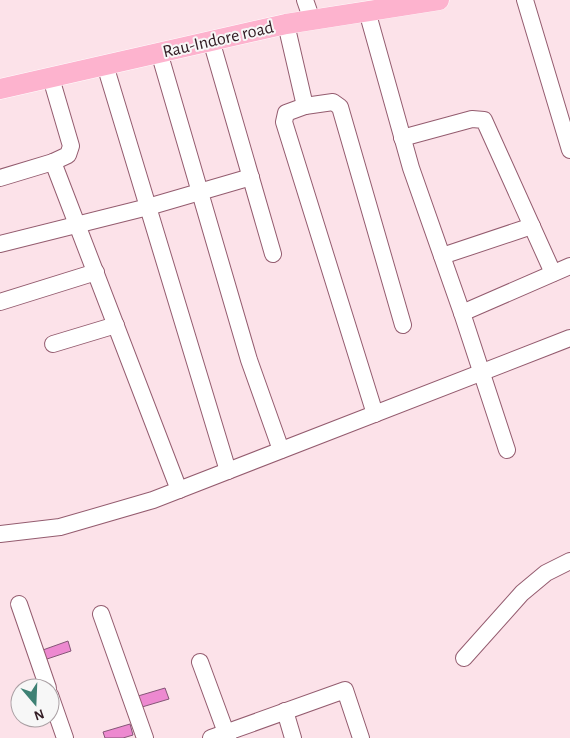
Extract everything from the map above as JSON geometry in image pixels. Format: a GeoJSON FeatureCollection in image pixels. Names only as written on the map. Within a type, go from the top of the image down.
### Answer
{"type":"FeatureCollection","features":[{"type":"Feature","properties":{"kind":"main road","name":"Rau-Indore road"},"geometry":{"type":"LineString","coordinates":[[0,89],[286,24],[436,0]]}},
{"type":"Feature","properties":{"kind":"street"},"geometry":{"type":"LineString","coordinates":[[305,0],[312,20]]}},
{"type":"Feature","properties":{"kind":"street"},"geometry":{"type":"LineString","coordinates":[[525,0],[570,150]]}},
{"type":"Feature","properties":{"kind":"street"},"geometry":{"type":"LineString","coordinates":[[367,11],[402,138],[507,450]]}},
{"type":"Feature","properties":{"kind":"street"},"geometry":{"type":"LineString","coordinates":[[286,24],[305,106]]}},
{"type":"Feature","properties":{"kind":"street"},"geometry":{"type":"LineString","coordinates":[[211,40],[273,254]]}},
{"type":"Feature","properties":{"kind":"street"},"geometry":{"type":"LineString","coordinates":[[159,52],[249,360],[281,450]]}},
{"type":"Feature","properties":{"kind":"street"},"geometry":{"type":"LineString","coordinates":[[105,65],[228,471]]}},
{"type":"Feature","properties":{"kind":"street"},"geometry":{"type":"LineString","coordinates":[[0,178],[53,162],[68,155],[71,146],[51,78]]}},
{"type":"Feature","properties":{"kind":"street"},"geometry":{"type":"LineString","coordinates":[[375,414],[284,122],[286,113],[305,106],[333,102],[340,107],[403,325]]}},
{"type":"Feature","properties":{"kind":"street"},"geometry":{"type":"LineString","coordinates":[[402,138],[472,119],[484,120],[553,273]]}},
{"type":"Feature","properties":{"kind":"street"},"geometry":{"type":"LineString","coordinates":[[53,162],[116,325],[166,495]]}},
{"type":"Feature","properties":{"kind":"street"},"geometry":{"type":"LineString","coordinates":[[0,244],[148,207],[251,177]]}},
{"type":"Feature","properties":{"kind":"street"},"geometry":{"type":"LineString","coordinates":[[442,256],[532,226]]}},
{"type":"Feature","properties":{"kind":"street"},"geometry":{"type":"LineString","coordinates":[[462,313],[570,266]]}},
{"type":"Feature","properties":{"kind":"street"},"geometry":{"type":"LineString","coordinates":[[0,302],[96,272]]}},
{"type":"Feature","properties":{"kind":"street"},"geometry":{"type":"LineString","coordinates":[[53,344],[116,325]]}},
{"type":"Feature","properties":{"kind":"street"},"geometry":{"type":"LineString","coordinates":[[0,534],[60,527],[166,495],[570,338]]}},
{"type":"Feature","properties":{"kind":"street"},"geometry":{"type":"LineString","coordinates":[[464,658],[528,587],[546,573],[570,561]]}},
{"type":"Feature","properties":{"kind":"street"},"geometry":{"type":"LineString","coordinates":[[19,604],[45,678]]}},
{"type":"Feature","properties":{"kind":"street"},"geometry":{"type":"LineString","coordinates":[[101,614],[145,738]]}},
{"type":"Feature","properties":{"kind":"street"},"geometry":{"type":"LineString","coordinates":[[200,662],[222,736],[284,711],[344,690],[361,738]]}},
{"type":"Feature","properties":{"kind":"street"},"geometry":{"type":"LineString","coordinates":[[284,711],[293,738]]}},
{"type":"Feature","properties":{"kind":"street"},"geometry":{"type":"LineString","coordinates":[[60,723],[65,738]]}},
{"type":"Feature","properties":{"kind":"building"},"geometry":{"type":"Polygon","coordinates":[[[68,641],[71,651],[44,660],[40,651],[68,641]]]}},
{"type":"Feature","properties":{"kind":"building"},"geometry":{"type":"Polygon","coordinates":[[[165,688],[169,699],[142,707],[138,696],[165,688]]]}},
{"type":"Feature","properties":{"kind":"building"},"geometry":{"type":"Polygon","coordinates":[[[130,724],[133,735],[123,738],[105,738],[103,732],[130,724]]]}}]}
